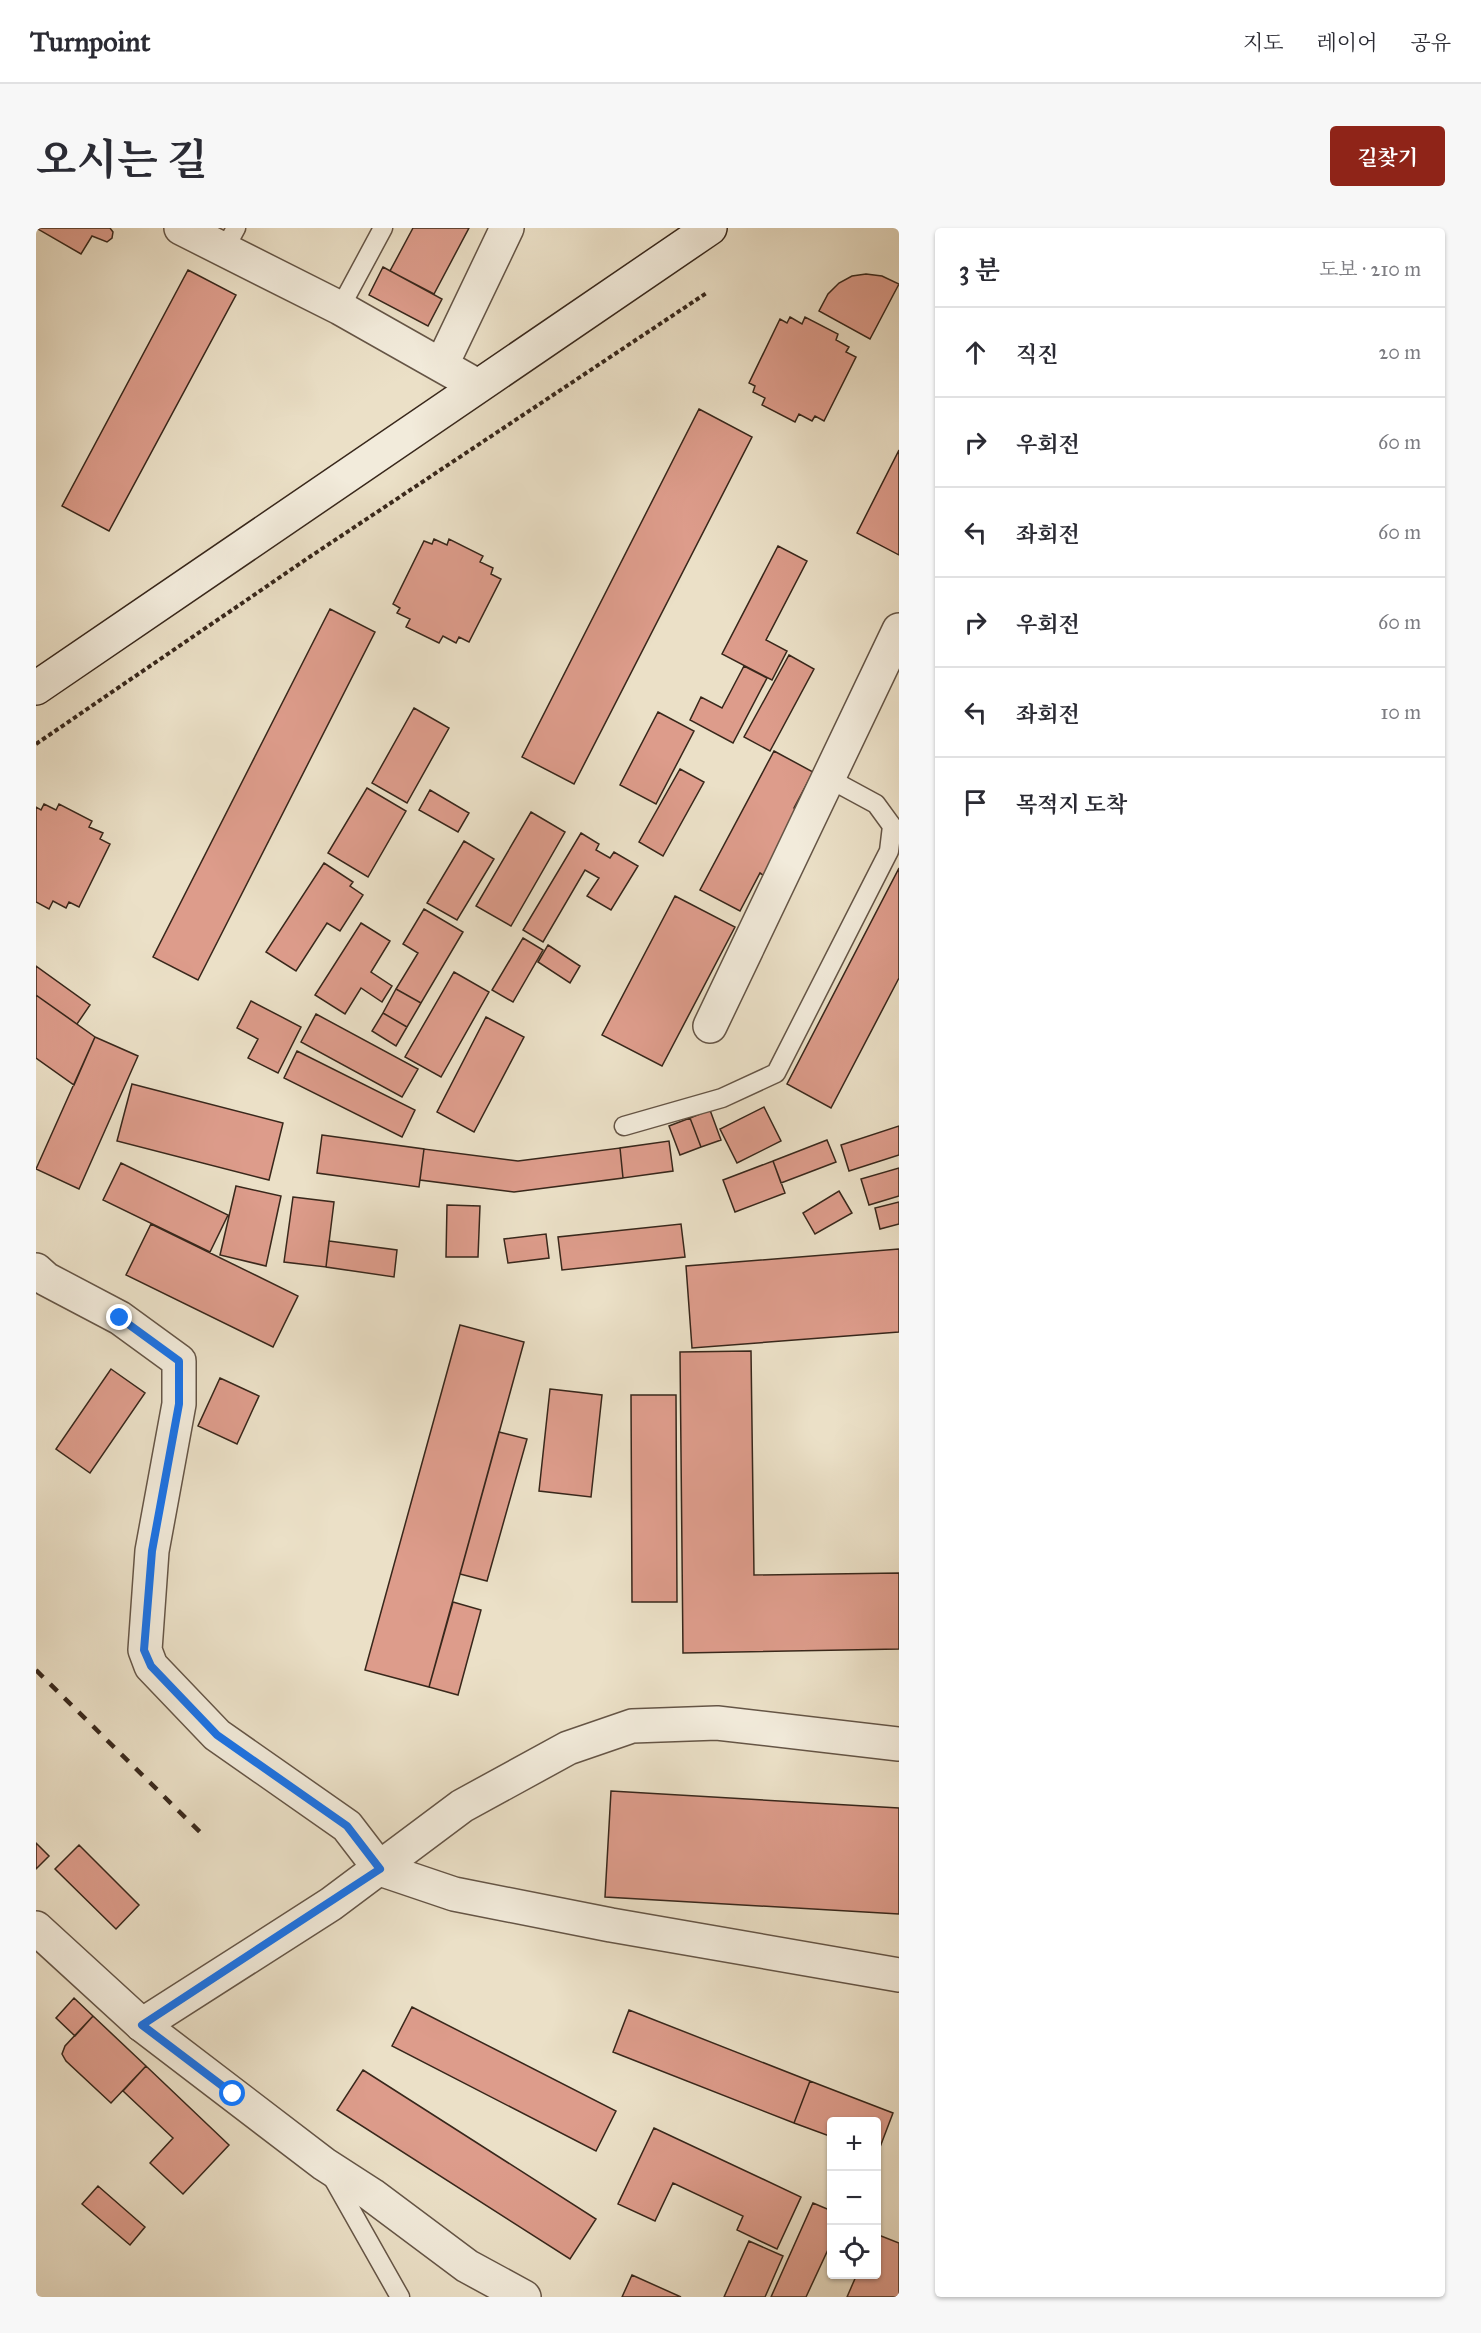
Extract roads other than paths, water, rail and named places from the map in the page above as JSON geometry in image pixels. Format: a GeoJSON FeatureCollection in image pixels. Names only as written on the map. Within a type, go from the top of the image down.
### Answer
{"type":"FeatureCollection","features":[{"type":"Feature","properties":{"kind":"street"},"geometry":{"type":"LineString","coordinates":[[181,228],[230,239],[340,308],[442,364],[476,386]]}},
{"type":"Feature","properties":{"kind":"street"},"geometry":{"type":"LineString","coordinates":[[442,364],[507,228]]}},
{"type":"Feature","properties":{"kind":"street"},"geometry":{"type":"LineString","coordinates":[[36,688],[710,228]]}},
{"type":"Feature","properties":{"kind":"street"},"geometry":{"type":"LineString","coordinates":[[710,1026],[899,630]]}},
{"type":"Feature","properties":{"kind":"street"},"geometry":{"type":"LineString","coordinates":[[36,1270],[46,1279],[120,1318],[179,1361],[179,1404],[152,1551],[144,1650],[151,1666],[217,1735],[347,1826],[380,1869],[454,1894],[611,1925],[899,1975]]}},
{"type":"Feature","properties":{"kind":"street"},"geometry":{"type":"LineString","coordinates":[[142,2025],[380,1869],[462,1806],[568,1748],[632,1726],[717,1723],[899,1744]]}},
{"type":"Feature","properties":{"kind":"street"},"geometry":{"type":"LineString","coordinates":[[36,1928],[142,2025],[324,2164],[372,2194],[467,2266],[524,2297]]}},
{"type":"Feature","properties":{"kind":"lane"},"geometry":{"type":"LineString","coordinates":[[340,308],[383,228]]}},
{"type":"Feature","properties":{"kind":"lane"},"geometry":{"type":"LineString","coordinates":[[624,1126],[722,1098],[776,1073],[889,851],[892,826],[876,804],[828,778]]}},
{"type":"Feature","properties":{"kind":"lane"},"geometry":{"type":"LineString","coordinates":[[324,2164],[400,2297]]}},
{"type":"Feature","properties":{"kind":"railway"},"geometry":{"type":"LineString","coordinates":[[36,1670],[201,1833]]}}]}
